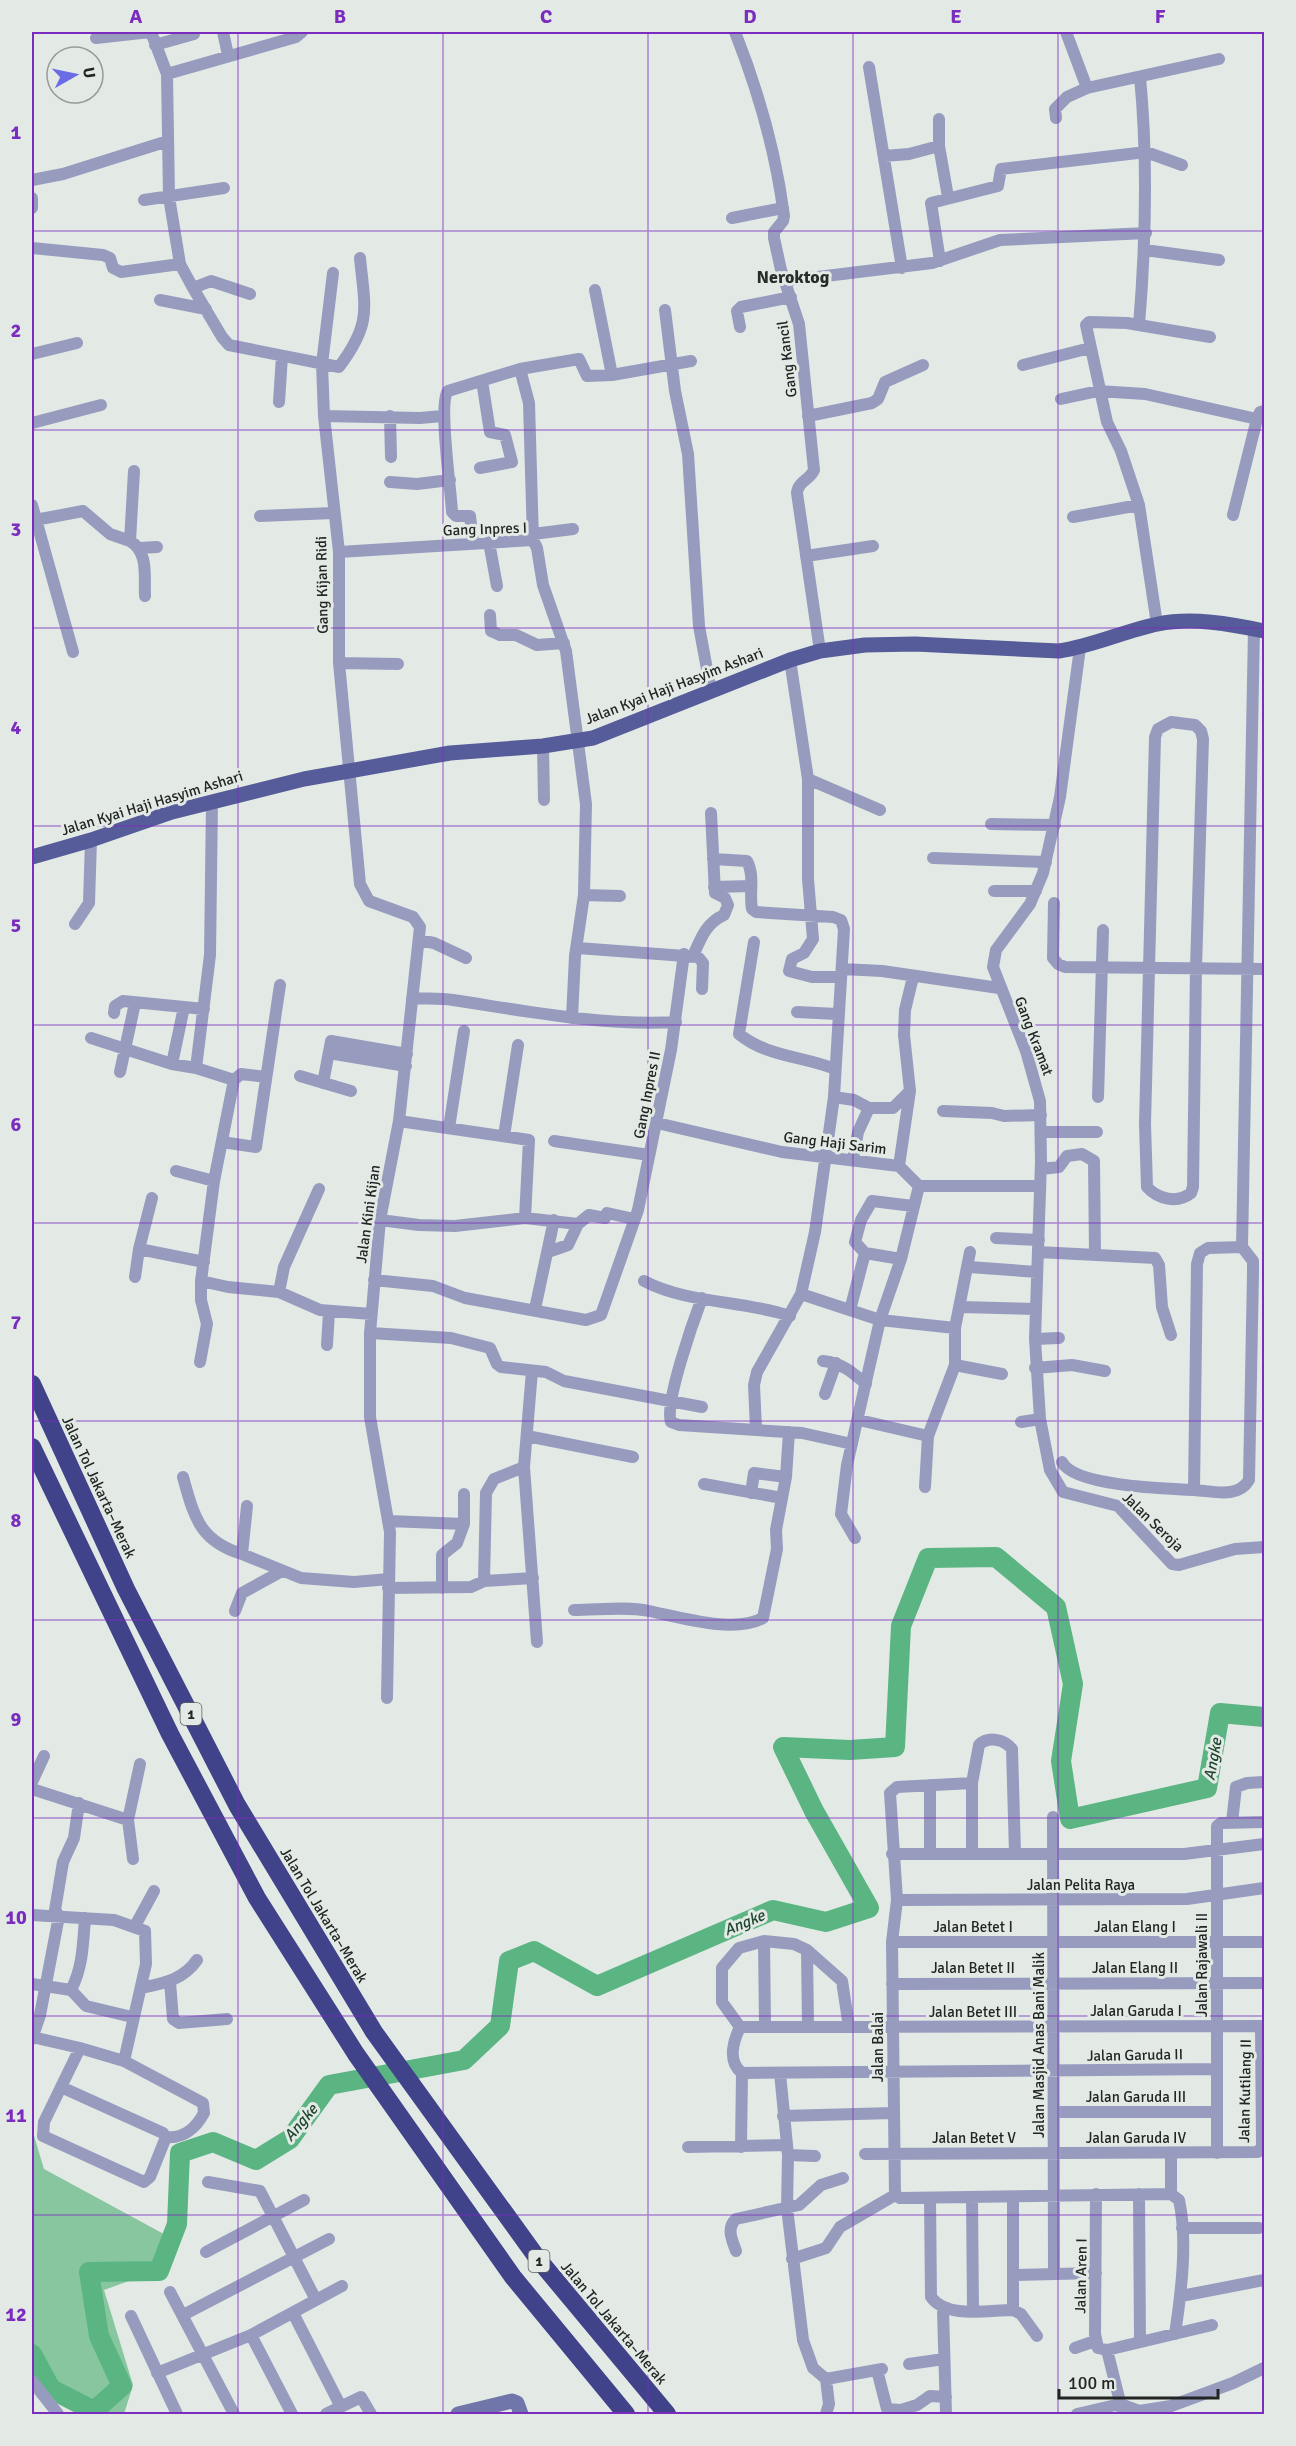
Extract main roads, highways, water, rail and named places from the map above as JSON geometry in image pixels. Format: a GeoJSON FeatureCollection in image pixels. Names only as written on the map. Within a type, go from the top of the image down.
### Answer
{"type":"FeatureCollection","features":[{"type":"Feature","properties":{"kind":"highway","name":"Jalan Tol Jakarta–Merak"},"geometry":{"type":"LineString","coordinates":[[32,1384],[126,1589],[237,1805],[374,2032],[538,2259],[667,2415]]}},
{"type":"Feature","properties":{"kind":"highway","name":"1"},"geometry":{"type":"LineString","coordinates":[[32,1447],[170,1734],[257,1898],[356,2054],[513,2277],[626,2415]]}},
{"type":"Feature","properties":{"kind":"main road","name":"Jalan Kyai Haji Hasyim Ashari"},"geometry":{"type":"LineString","coordinates":[[32,857],[212,801],[350,770],[450,753],[579,741],[642,720],[790,660],[820,651],[865,645],[915,644],[1040,652],[1080,648],[1157,624],[1202,622],[1259,630]]}},
{"type":"Feature","properties":{"kind":"waterway","name":"Angke"},"geometry":{"type":"LineString","coordinates":[[32,2354],[51,2389],[94,2411],[122,2386],[99,2336],[89,2272],[159,2271],[177,2224],[180,2153],[213,2142],[256,2160],[290,2139],[329,2085],[464,2060],[500,2026],[509,1961],[534,1951],[597,1986],[773,1910],[826,1922],[869,1908],[814,1811],[783,1747],[850,1750],[895,1747],[901,1626],[928,1558],[996,1557],[1056,1607],[1073,1684],[1061,1761],[1070,1819],[1207,1788],[1220,1713],[1264,1717]]}},
{"type":"Feature","properties":{"kind":"district","name":"Neroktog"},"geometry":{"type":"Point","coordinates":[793,277]}}]}
